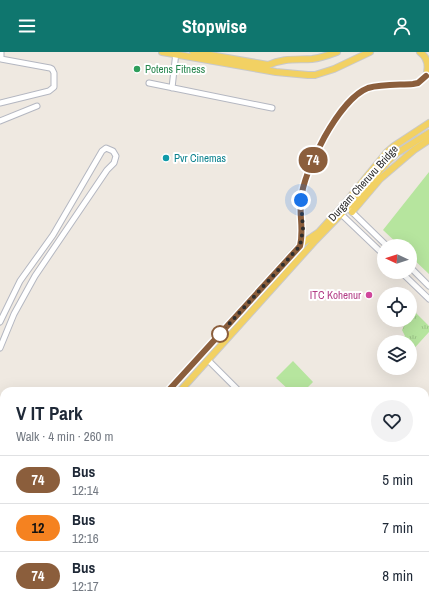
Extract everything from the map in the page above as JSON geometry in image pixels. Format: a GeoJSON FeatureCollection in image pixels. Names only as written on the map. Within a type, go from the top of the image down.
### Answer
{"type":"FeatureCollection","features":[{"type":"Feature","properties":{"kind":"main road"},"geometry":{"type":"LineString","coordinates":[[162,52],[176,53],[276,72],[308,75],[334,69],[370,52]]}},
{"type":"Feature","properties":{"kind":"main road"},"geometry":{"type":"LineString","coordinates":[[193,52],[268,65],[285,60],[325,57],[337,52]]}},
{"type":"Feature","properties":{"kind":"main road"},"geometry":{"type":"LineString","coordinates":[[300,246],[303,229],[301,200],[305,183],[318,147],[341,112],[354,97],[367,89],[379,86],[413,84],[418,83],[428,77],[428,64],[420,52]]}},
{"type":"Feature","properties":{"kind":"main road","name":"Durgam Cheruvu Bridge"},"geometry":{"type":"LineString","coordinates":[[172,387],[300,246],[319,232],[387,152],[403,139],[429,123]]}},
{"type":"Feature","properties":{"kind":"main road","name":"Durgam Cheruvu Bridge"},"geometry":{"type":"LineString","coordinates":[[184,387],[341,214],[350,210],[388,161],[397,153],[429,133]]}},
{"type":"Feature","properties":{"kind":"main road"},"geometry":{"type":"LineString","coordinates":[[350,210],[380,179],[414,150],[429,140]]}},
{"type":"Feature","properties":{"kind":"street"},"geometry":{"type":"LineString","coordinates":[[0,103],[49,92],[54,87],[54,71],[50,68],[0,59],[2,52]]}},
{"type":"Feature","properties":{"kind":"street"},"geometry":{"type":"LineString","coordinates":[[172,88],[176,53]]}},
{"type":"Feature","properties":{"kind":"street"},"geometry":{"type":"LineString","coordinates":[[149,83],[272,108]]}},
{"type":"Feature","properties":{"kind":"street"},"geometry":{"type":"LineString","coordinates":[[0,121],[37,106]]}},
{"type":"Feature","properties":{"kind":"street"},"geometry":{"type":"LineString","coordinates":[[0,322],[20,281],[53,235],[102,151],[106,148],[113,151],[116,156],[114,163],[107,170],[24,294],[0,348]]}},
{"type":"Feature","properties":{"kind":"street"},"geometry":{"type":"LineString","coordinates":[[350,210],[381,239]]}},
{"type":"Feature","properties":{"kind":"street"},"geometry":{"type":"LineString","coordinates":[[341,214],[377,248]]}},
{"type":"Feature","properties":{"kind":"street"},"geometry":{"type":"LineString","coordinates":[[53,235],[59,240]]}},
{"type":"Feature","properties":{"kind":"street"},"geometry":{"type":"LineString","coordinates":[[417,274],[429,286]]}},
{"type":"Feature","properties":{"kind":"street"},"geometry":{"type":"LineString","coordinates":[[408,279],[429,299]]}},
{"type":"Feature","properties":{"kind":"street"},"geometry":{"type":"LineString","coordinates":[[208,360],[235,387]]}},
{"type":"Feature","properties":{"kind":"green space"},"geometry":{"type":"Polygon","coordinates":[[[429,172],[429,274],[417,263],[417,239],[393,239],[383,230],[429,172]]]}},
{"type":"Feature","properties":{"kind":"green space"},"geometry":{"type":"Polygon","coordinates":[[[417,314],[429,326],[429,332],[417,345],[417,335],[404,335],[402,330],[404,327],[417,327],[417,314]]]}},
{"type":"Feature","properties":{"kind":"green space"},"geometry":{"type":"Polygon","coordinates":[[[293,361],[313,382],[308,387],[286,387],[276,378],[293,361]]]}},
{"type":"Feature","properties":{"kind":"bus line","name":"74"},"geometry":{"type":"LineString","coordinates":[[172,387],[300,246],[303,236],[301,200],[305,183],[318,147],[341,112],[354,97],[367,89],[379,86],[418,83],[426,76]]}},
{"type":"Feature","properties":{"kind":"place","name":"Potens Fitness"},"geometry":{"type":"Point","coordinates":[137,69]}},
{"type":"Feature","properties":{"kind":"place","name":"Pvr Cinemas"},"geometry":{"type":"Point","coordinates":[166,158]}},
{"type":"Feature","properties":{"kind":"place","name":"ITC Kohenur"},"geometry":{"type":"Point","coordinates":[369,295]}},
{"type":"Feature","properties":{"kind":"route"},"geometry":{"type":"LineString","coordinates":[[220,334],[300,246],[303,236],[301,200]]}}]}
